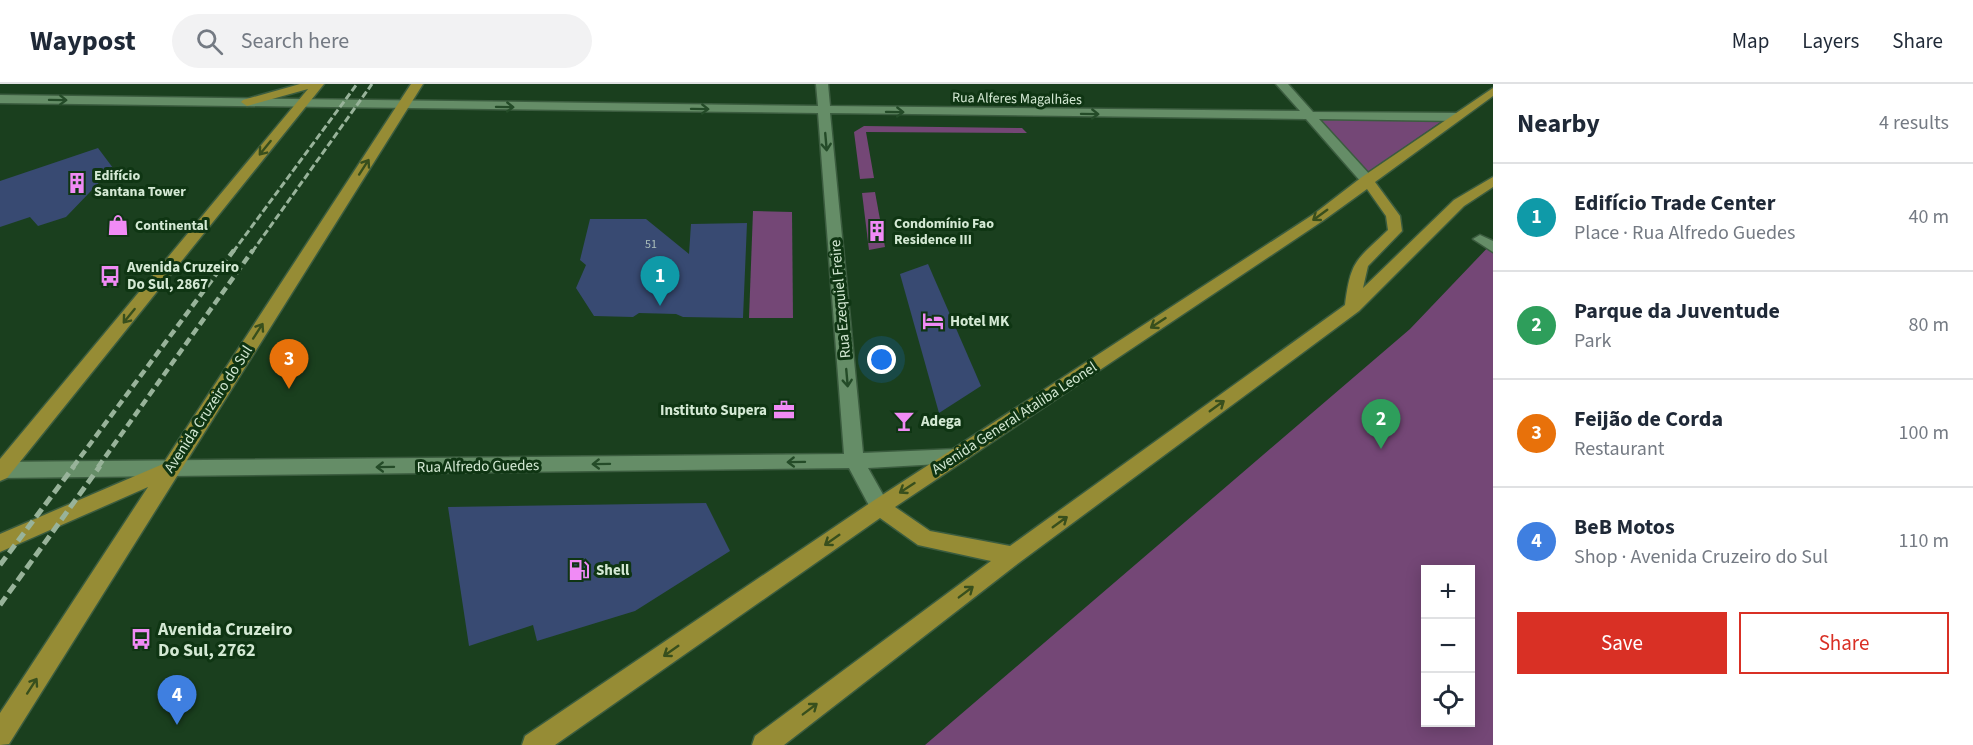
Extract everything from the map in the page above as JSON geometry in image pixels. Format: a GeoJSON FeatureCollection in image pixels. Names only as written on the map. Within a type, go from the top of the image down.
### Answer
{"type":"FeatureCollection","features":[{"type":"Feature","properties":{"kind":"main road"},"geometry":{"type":"LineString","coordinates":[[247,102],[316,84]]}},
{"type":"Feature","properties":{"kind":"main road"},"geometry":{"type":"LineString","coordinates":[[1,471],[316,84]]}},
{"type":"Feature","properties":{"kind":"main road","name":"Avenida Cruzeiro do Sul"},"geometry":{"type":"LineString","coordinates":[[0,735],[417,84]]}},
{"type":"Feature","properties":{"kind":"main road","name":"Avenida General Ataliba Leonel"},"geometry":{"type":"LineString","coordinates":[[534,745],[880,507],[1319,217],[1367,180],[1493,91]]}},
{"type":"Feature","properties":{"kind":"main road"},"geometry":{"type":"LineString","coordinates":[[1353,307],[1357,275],[1361,264],[1395,231],[1393,216],[1367,180]]}},
{"type":"Feature","properties":{"kind":"main road"},"geometry":{"type":"LineString","coordinates":[[764,745],[1013,556],[1353,307],[1459,204],[1493,181]]}},
{"type":"Feature","properties":{"kind":"main road"},"geometry":{"type":"LineString","coordinates":[[0,543],[170,469]]}},
{"type":"Feature","properties":{"kind":"main road"},"geometry":{"type":"LineString","coordinates":[[880,507],[925,539],[1013,556]]}},
{"type":"Feature","properties":{"kind":"street","name":"Rua Ezequiel Freire"},"geometry":{"type":"LineString","coordinates":[[822,84],[854,461],[880,507]]}},
{"type":"Feature","properties":{"kind":"street"},"geometry":{"type":"LineString","coordinates":[[1282,84],[1367,180]]}},
{"type":"Feature","properties":{"kind":"street","name":"Rua Alferes Magalhães"},"geometry":{"type":"LineString","coordinates":[[0,99],[824,111],[1457,117]]}},
{"type":"Feature","properties":{"kind":"street"},"geometry":{"type":"LineString","coordinates":[[1480,239],[1493,248]]}},
{"type":"Feature","properties":{"kind":"street","name":"Rua Alfredo Guedes"},"geometry":{"type":"LineString","coordinates":[[1,471],[854,461],[957,456]]}},
{"type":"Feature","properties":{"kind":"shaded area"},"geometry":{"type":"Polygon","coordinates":[[[1318,119],[1445,119],[1367,173],[1318,119]]]}},
{"type":"Feature","properties":{"kind":"shaded area"},"geometry":{"type":"Polygon","coordinates":[[[864,126],[1022,128],[1027,133],[866,132],[874,178],[860,179],[854,132],[864,126]]]}},
{"type":"Feature","properties":{"kind":"shaded area"},"geometry":{"type":"Polygon","coordinates":[[[875,192],[885,247],[869,250],[862,193],[875,192]]]}},
{"type":"Feature","properties":{"kind":"shaded area"},"geometry":{"type":"Polygon","coordinates":[[[753,211],[792,212],[793,318],[749,318],[753,211]]]}},
{"type":"Feature","properties":{"kind":"shaded area"},"geometry":{"type":"Polygon","coordinates":[[[1493,242],[1493,745],[925,745],[1410,329],[1493,242]]]}},
{"type":"Feature","properties":{"kind":"building","name":"Edifício Santana Tower"},"geometry":{"type":"Polygon","coordinates":[[[98,148],[113,168],[66,217],[38,226],[30,217],[0,227],[0,181],[98,148]]]}},
{"type":"Feature","properties":{"kind":"building"},"geometry":{"type":"Polygon","coordinates":[[[590,219],[646,219],[689,254],[691,224],[747,223],[743,318],[683,317],[676,314],[639,313],[633,317],[594,316],[576,288],[586,265],[580,260],[590,219]]]}},
{"type":"Feature","properties":{"kind":"building","name":"Hotel MK"},"geometry":{"type":"Polygon","coordinates":[[[928,264],[981,386],[939,413],[900,274],[928,264]]]}},
{"type":"Feature","properties":{"kind":"building","name":"Shell"},"geometry":{"type":"Polygon","coordinates":[[[706,503],[730,551],[635,611],[537,641],[533,625],[469,646],[448,507],[706,503]]]}},
{"type":"Feature","properties":{"kind":"railway"},"geometry":{"type":"LineString","coordinates":[[233,252],[357,84]]}},
{"type":"Feature","properties":{"kind":"railway"},"geometry":{"type":"LineString","coordinates":[[252,252],[372,84]]}},
{"type":"Feature","properties":{"kind":"railway"},"geometry":{"type":"LineString","coordinates":[[73,467],[234,250]]}},
{"type":"Feature","properties":{"kind":"railway"},"geometry":{"type":"LineString","coordinates":[[98,467],[253,250]]}},
{"type":"Feature","properties":{"kind":"railway"},"geometry":{"type":"LineString","coordinates":[[0,565],[74,466]]}},
{"type":"Feature","properties":{"kind":"railway"},"geometry":{"type":"LineString","coordinates":[[0,605],[100,466]]}},
{"type":"Feature","properties":{"kind":"place","name":"Edifício Santana Tower"},"geometry":{"type":"Point","coordinates":[77,183]}},
{"type":"Feature","properties":{"kind":"place","name":"Continental"},"geometry":{"type":"Point","coordinates":[118,225]}},
{"type":"Feature","properties":{"kind":"place","name":"Condomínio Fao Residence III"},"geometry":{"type":"Point","coordinates":[877,231]}},
{"type":"Feature","properties":{"kind":"place","name":"Avenida Cruzeiro Do Sul, 2867"},"geometry":{"type":"Point","coordinates":[110,276]}},
{"type":"Feature","properties":{"kind":"place","name":"Edifício Trade Center"},"geometry":{"type":"Point","coordinates":[660,306]}},
{"type":"Feature","properties":{"kind":"place","name":"Hotel MK"},"geometry":{"type":"Point","coordinates":[933,321]}},
{"type":"Feature","properties":{"kind":"place","name":"Feijão de Corda"},"geometry":{"type":"Point","coordinates":[289,389]}},
{"type":"Feature","properties":{"kind":"place","name":"Instituto Supera"},"geometry":{"type":"Point","coordinates":[784,410]}},
{"type":"Feature","properties":{"kind":"place","name":"Adega"},"geometry":{"type":"Point","coordinates":[904,421]}},
{"type":"Feature","properties":{"kind":"place","name":"Parque da Juventude"},"geometry":{"type":"Point","coordinates":[1381,449]}},
{"type":"Feature","properties":{"kind":"place","name":"Shell"},"geometry":{"type":"Point","coordinates":[579,570]}},
{"type":"Feature","properties":{"kind":"place","name":"Avenida Cruzeiro Do Sul, 2762"},"geometry":{"type":"Point","coordinates":[141,639]}},
{"type":"Feature","properties":{"kind":"place","name":"BeB Motos"},"geometry":{"type":"Point","coordinates":[177,725]}}]}
